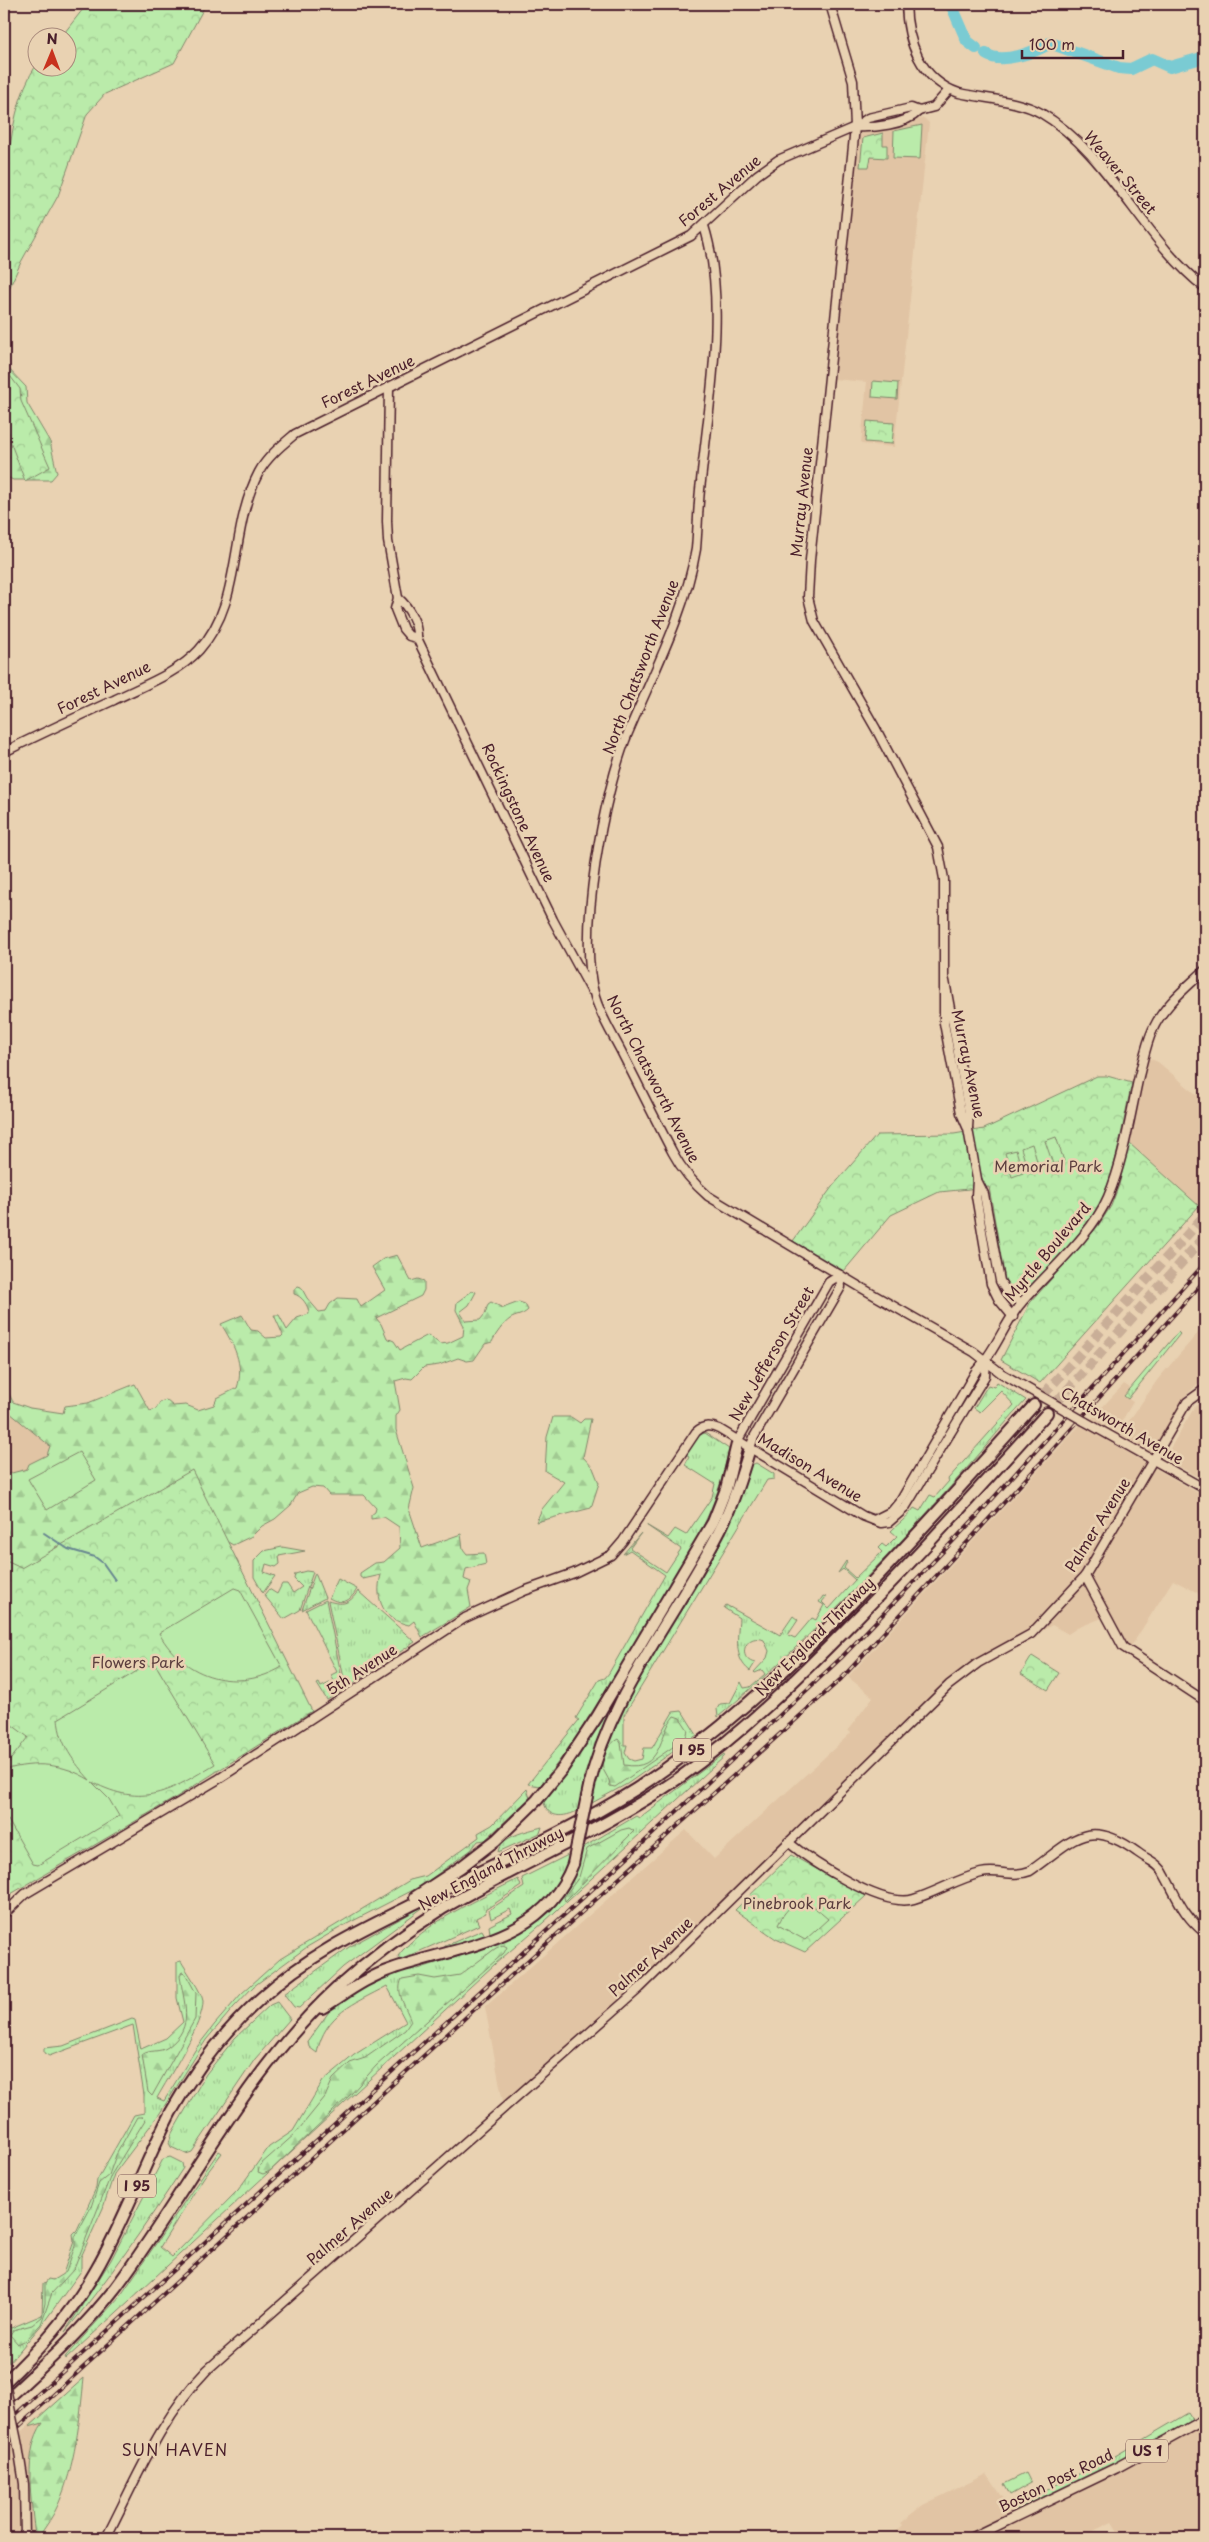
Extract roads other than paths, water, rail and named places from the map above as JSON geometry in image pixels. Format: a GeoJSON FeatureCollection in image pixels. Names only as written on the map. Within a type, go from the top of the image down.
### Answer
{"type":"FeatureCollection","features":[{"type":"Feature","properties":{"kind":"highway","name":"New England Thruway"},"geometry":{"type":"LineString","coordinates":[[4,2382],[42,2344],[83,2292],[108,2249],[171,2114],[211,2051],[244,2014],[300,1966],[342,1940],[587,1818],[655,1776],[714,1733],[763,1690],[845,1609],[925,1526],[1034,1405]]}},
{"type":"Feature","properties":{"kind":"highway","name":"New England Thruway"},"geometry":{"type":"LineString","coordinates":[[4,2402],[80,2331],[115,2289],[253,2083],[310,2014],[376,1955],[436,1913],[600,1827],[663,1788],[722,1745],[791,1684],[873,1602],[1047,1413]]}},
{"type":"Feature","properties":{"kind":"highway"},"geometry":{"type":"LineString","coordinates":[[342,1940],[424,1891],[472,1859],[526,1811],[564,1768],[597,1717],[710,1527],[726,1489],[738,1440]]}},
{"type":"Feature","properties":{"kind":"highway"},"geometry":{"type":"LineString","coordinates":[[310,2014],[379,1974],[488,1942],[513,1931],[533,1917],[549,1902],[565,1880],[573,1864],[595,1762],[612,1719],[644,1657],[722,1526],[736,1492],[750,1448]]}},
{"type":"Feature","properties":{"kind":"main road","name":"Boston Post Road"},"geometry":{"type":"LineString","coordinates":[[971,2538],[1116,2468],[1205,2419]]}},
{"type":"Feature","properties":{"kind":"street","name":"Murray Avenue"},"geometry":{"type":"LineString","coordinates":[[830,4],[853,82],[854,127],[810,560],[808,597],[814,621],[935,838],[944,879],[944,1023],[961,1113],[968,1129],[977,1180],[976,1196],[992,1284],[998,1300],[1013,1317]]}},
{"type":"Feature","properties":{"kind":"street","name":"Weaver Street"},"geometry":{"type":"LineString","coordinates":[[906,4],[907,27],[917,57],[936,80],[949,90],[1022,106],[1040,112],[1061,128],[1092,158],[1131,208],[1191,276],[1205,288]]}},
{"type":"Feature","properties":{"kind":"street","name":"Forest Avenue"},"geometry":{"type":"LineString","coordinates":[[4,752],[156,679],[185,662],[198,650],[208,638],[227,602],[243,512],[259,471],[278,448],[295,434],[677,243],[704,226],[757,175],[778,160],[854,127],[870,128],[913,117],[919,110],[934,107],[949,90]]}},
{"type":"Feature","properties":{"kind":"street","name":"North Chatsworth Avenue"},"geometry":{"type":"LineString","coordinates":[[704,226],[711,248],[714,340],[696,549],[690,581],[673,630],[628,734],[611,788],[591,898],[590,968],[595,998],[661,1130],[688,1178],[708,1196],[974,1352],[1000,1373],[1024,1386]]}},
{"type":"Feature","properties":{"kind":"street","name":"Rockingstone Avenue"},"geometry":{"type":"LineString","coordinates":[[389,387],[387,521],[388,541],[398,598],[395,609],[403,629],[409,636],[417,638]]}},
{"type":"Feature","properties":{"kind":"street","name":"Rockingstone Avenue"},"geometry":{"type":"LineString","coordinates":[[398,598],[406,604],[418,630],[417,638],[553,920],[595,998]]}},
{"type":"Feature","properties":{"kind":"street","name":"Myrtle Boulevard"},"geometry":{"type":"LineString","coordinates":[[874,1520],[892,1510],[901,1500],[976,1371],[986,1361],[1021,1303],[1076,1244],[1105,1204],[1119,1164],[1143,1057],[1153,1029],[1173,1001],[1205,970]]}},
{"type":"Feature","properties":{"kind":"street","name":"Murray Avenue"},"geometry":{"type":"LineString","coordinates":[[977,1180],[984,1194],[1000,1281],[1007,1292],[1021,1303]]}},
{"type":"Feature","properties":{"kind":"street","name":"New Jefferson Street"},"geometry":{"type":"LineString","coordinates":[[738,1440],[829,1282],[840,1275],[841,1287],[754,1437],[750,1448]]}},
{"type":"Feature","properties":{"kind":"street","name":"Chatsworth Avenue"},"geometry":{"type":"LineString","coordinates":[[1024,1386],[1205,1489]]}},
{"type":"Feature","properties":{"kind":"street","name":"Palmer Avenue"},"geometry":{"type":"LineString","coordinates":[[106,2538],[164,2424],[184,2394],[207,2370],[640,1988],[949,1684],[978,1663],[1031,1634],[1085,1576],[1188,1402],[1205,1388]]}},
{"type":"Feature","properties":{"kind":"street","name":"Madison Avenue"},"geometry":{"type":"LineString","coordinates":[[704,1427],[719,1429],[859,1514],[874,1520]]}},
{"type":"Feature","properties":{"kind":"street","name":"5th Avenue"},"geometry":{"type":"LineString","coordinates":[[4,1914],[25,1894],[217,1780],[465,1618],[508,1598],[574,1573],[607,1558],[623,1541],[696,1432],[704,1427]]}},
{"type":"Feature","properties":{"kind":"street"},"geometry":{"type":"LineString","coordinates":[[1085,1576],[1123,1648],[1205,1702]]}},
{"type":"Feature","properties":{"kind":"street"},"geometry":{"type":"LineString","coordinates":[[788,1842],[813,1861],[870,1893],[884,1899],[912,1900],[955,1881],[988,1872],[1021,1874],[1030,1871],[1084,1834],[1097,1833],[1108,1835],[1130,1847],[1160,1868],[1180,1908],[1205,1933]]}},
{"type":"Feature","properties":{"kind":"street"},"geometry":{"type":"LineString","coordinates":[[4,2378],[24,2484],[25,2538]]}},
{"type":"Feature","properties":{"kind":"waterway"},"geometry":{"type":"LineString","coordinates":[[951,4],[967,41],[976,48]]}},
{"type":"Feature","properties":{"kind":"waterway"},"geometry":{"type":"LineString","coordinates":[[986,54],[993,57],[1009,58],[1036,50],[1050,43],[1119,68],[1131,69],[1152,59],[1170,67],[1205,57]]}},
{"type":"Feature","properties":{"kind":"waterway"},"geometry":{"type":"LineString","coordinates":[[44,1533],[68,1549],[95,1557],[103,1563],[115,1580]]}},
{"type":"Feature","properties":{"kind":"tunnel"},"geometry":{"type":"LineString","coordinates":[[1034,1405],[1205,1215]]}},
{"type":"Feature","properties":{"kind":"tunnel"},"geometry":{"type":"LineString","coordinates":[[1047,1413],[1205,1236]]}},
{"type":"Feature","properties":{"kind":"railway"},"geometry":{"type":"LineString","coordinates":[[4,2425],[643,1843],[841,1658],[978,1515],[1205,1263]]}},
{"type":"Feature","properties":{"kind":"railway"},"geometry":{"type":"LineString","coordinates":[[4,2440],[513,1974],[841,1679],[1046,1457],[1205,1280]]}},
{"type":"Feature","properties":{"kind":"district","name":"SUN HAVEN"},"geometry":{"type":"Point","coordinates":[175,2450]}},
{"type":"Feature","properties":{"kind":"park label","name":"Memorial Park"},"geometry":{"type":"Point","coordinates":[1048,1167]}},
{"type":"Feature","properties":{"kind":"park label","name":"Flowers Park"},"geometry":{"type":"Point","coordinates":[138,1663]}},
{"type":"Feature","properties":{"kind":"park label","name":"Pinebrook Park"},"geometry":{"type":"Point","coordinates":[797,1904]}}]}
